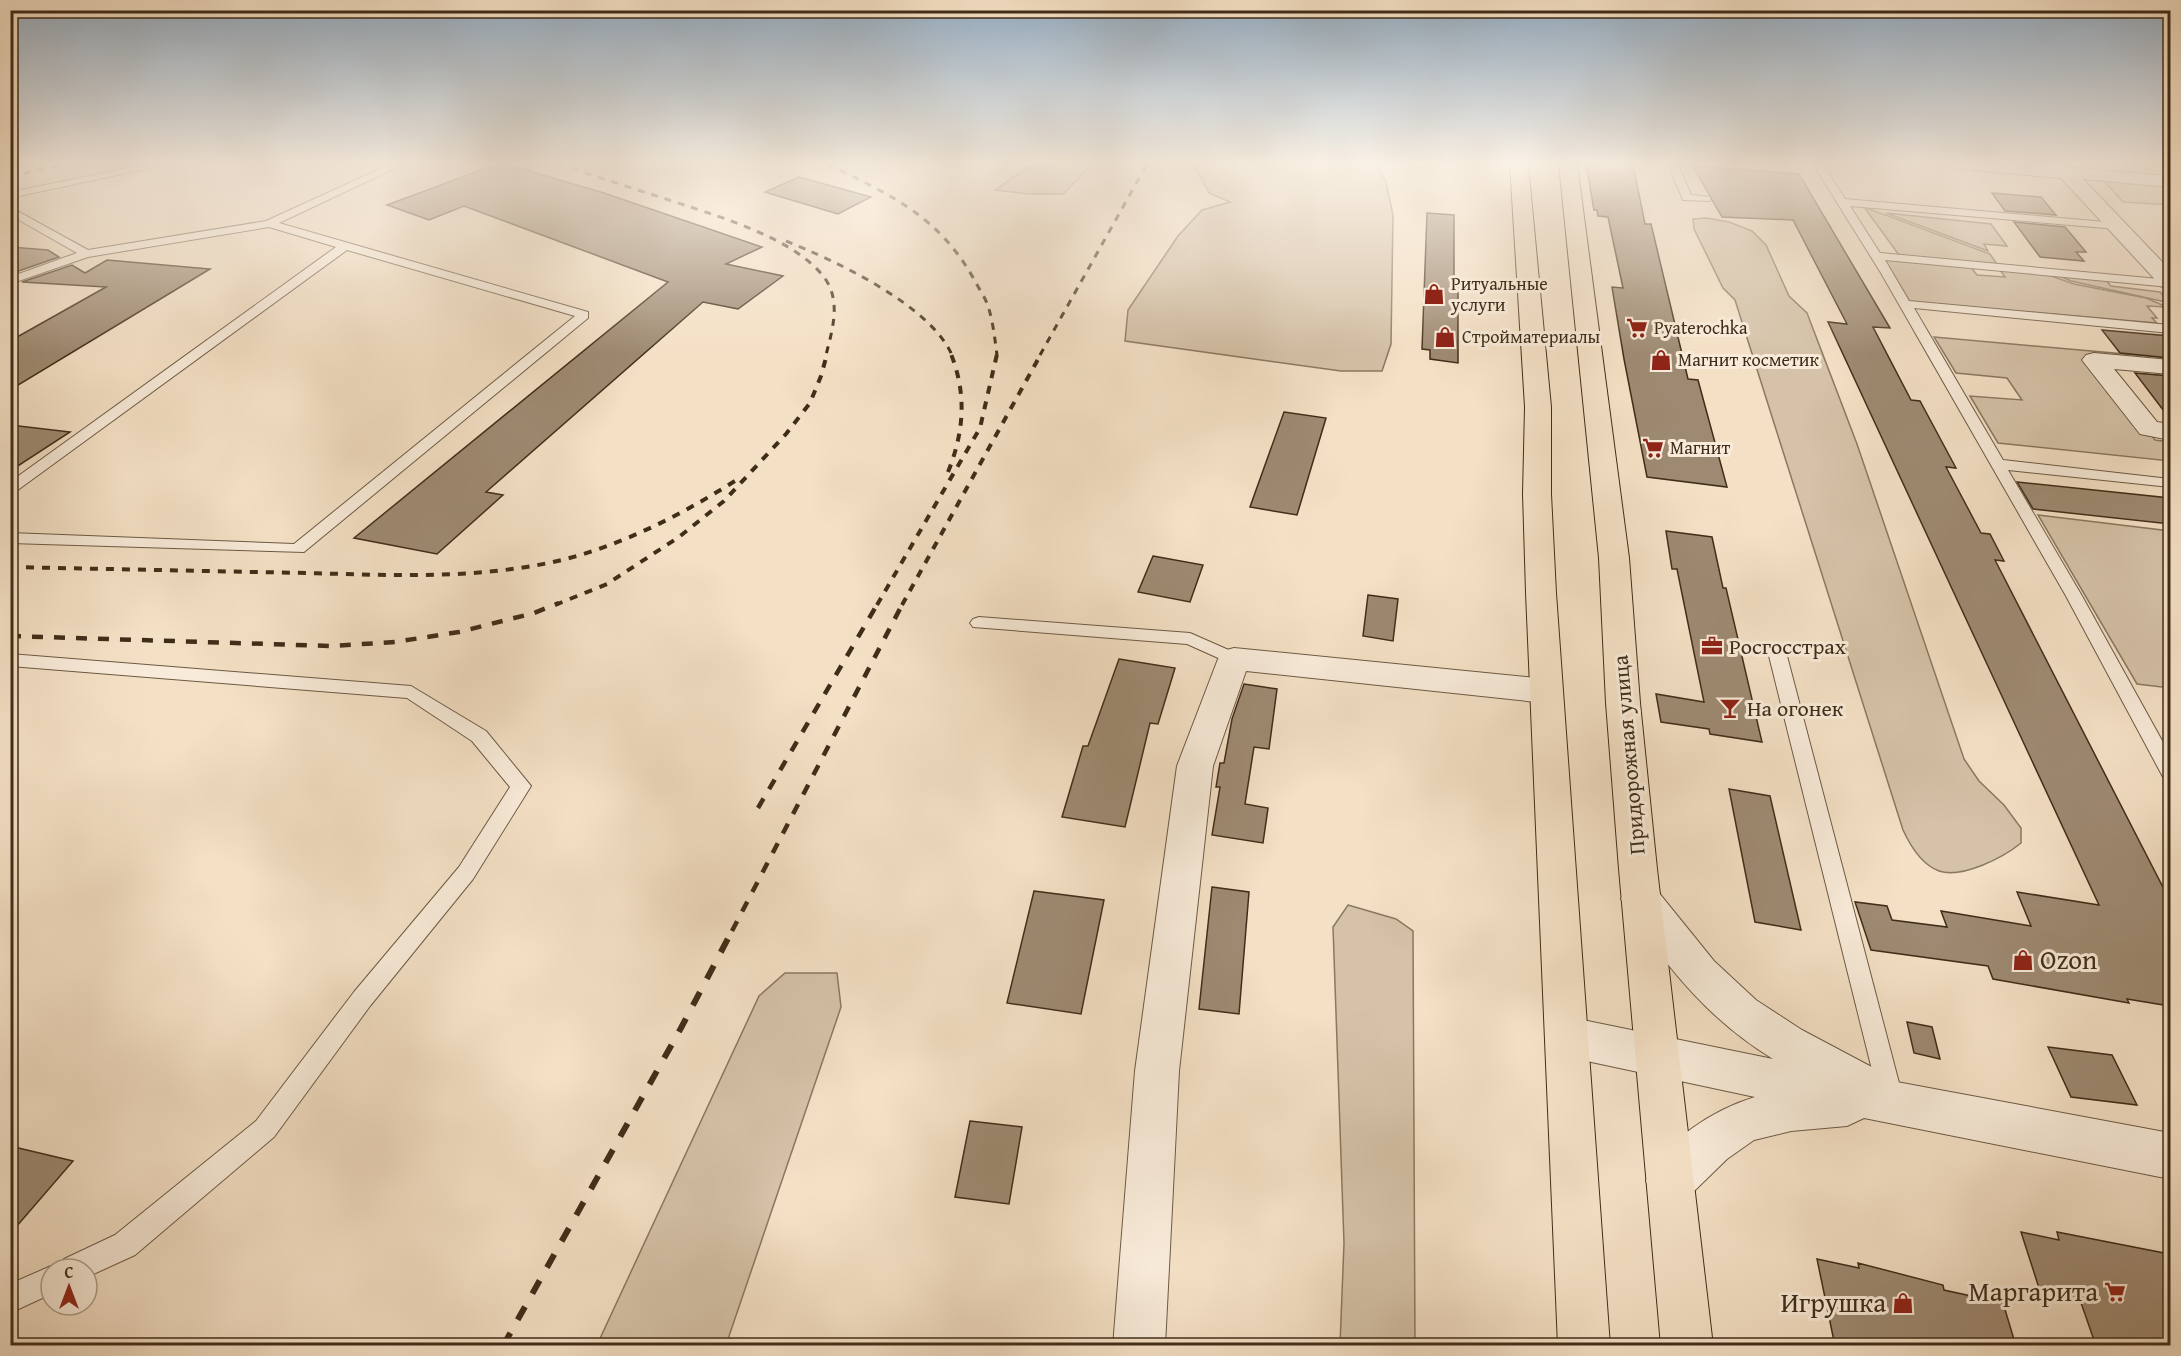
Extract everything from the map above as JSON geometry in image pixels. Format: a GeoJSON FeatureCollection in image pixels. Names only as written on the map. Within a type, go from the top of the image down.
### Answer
{"type":"FeatureCollection","features":[{"type":"Feature","properties":{"kind":"main road"},"geometry":{"type":"LineString","coordinates":[[1524,227],[1538,407],[1537,494],[1546,691],[1568,1037],[1584,1346]]}},
{"type":"Feature","properties":{"kind":"main road","name":"Придорожная улица"},"geometry":{"type":"LineString","coordinates":[[1575,227],[1614,558],[1623,703],[1641,899],[1687,1346]]}},
{"type":"Feature","properties":{"kind":"street"},"geometry":{"type":"LineString","coordinates":[[2118,227],[2170,283]]}},
{"type":"Feature","properties":{"kind":"street"},"geometry":{"type":"LineString","coordinates":[[2170,367],[2094,360],[2149,429],[2170,432]]}},
{"type":"Feature","properties":{"kind":"street"},"geometry":{"type":"LineString","coordinates":[[1139,1346],[1157,1071],[1194,766],[1234,659],[1546,691]]}},
{"type":"Feature","properties":{"kind":"street"},"geometry":{"type":"LineString","coordinates":[[1641,899],[1703,976],[1739,1012],[1786,1043],[1892,1102]]}},
{"type":"Feature","properties":{"kind":"street"},"geometry":{"type":"LineString","coordinates":[[1568,1037],[1658,1057],[2170,1155]]}},
{"type":"Feature","properties":{"kind":"street"},"geometry":{"type":"LineString","coordinates":[[1670,1181],[1705,1148],[1737,1125],[1773,1113],[1815,1107],[1892,1102]]}},
{"type":"Feature","properties":{"kind":"lane"},"geometry":{"type":"LineString","coordinates":[[40,227],[86,254]]}},
{"type":"Feature","properties":{"kind":"lane"},"geometry":{"type":"LineString","coordinates":[[10,281],[86,254],[249,227]]}},
{"type":"Feature","properties":{"kind":"lane"},"geometry":{"type":"LineString","coordinates":[[10,538],[298,549],[584,315],[280,227]]}},
{"type":"Feature","properties":{"kind":"lane"},"geometry":{"type":"LineString","coordinates":[[1859,227],[2074,596],[2170,772]]}},
{"type":"Feature","properties":{"kind":"lane"},"geometry":{"type":"LineString","coordinates":[[10,489],[345,246]]}},
{"type":"Feature","properties":{"kind":"lane"},"geometry":{"type":"LineString","coordinates":[[1877,256],[2170,283]]}},
{"type":"Feature","properties":{"kind":"lane"},"geometry":{"type":"LineString","coordinates":[[1905,304],[2170,329]]}},
{"type":"Feature","properties":{"kind":"lane"},"geometry":{"type":"LineString","coordinates":[[1997,464],[2170,483]]}},
{"type":"Feature","properties":{"kind":"lane"},"geometry":{"type":"LineString","coordinates":[[980,623],[1190,639],[1234,659]]}},
{"type":"Feature","properties":{"kind":"lane"},"geometry":{"type":"LineString","coordinates":[[1778,656],[1892,1102]]}},
{"type":"Feature","properties":{"kind":"lane"},"geometry":{"type":"LineString","coordinates":[[10,660],[411,692],[479,736],[521,786],[466,873],[363,999],[266,1129],[125,1245],[99,1257]]}},
{"type":"Feature","properties":{"kind":"lane"},"geometry":{"type":"LineString","coordinates":[[10,1299],[39,1286]]}},
{"type":"Feature","properties":{"kind":"shaded area"},"geometry":{"type":"Polygon","coordinates":[[[1186,227],[1393,227],[1391,344],[1382,371],[1341,371],[1125,341],[1128,310],[1186,227]]]}},
{"type":"Feature","properties":{"kind":"shaded area"},"geometry":{"type":"Polygon","coordinates":[[[1742,227],[1752,231],[1766,245],[1789,296],[1807,313],[1857,444],[1964,759],[1979,781],[2004,805],[2021,828],[2021,843],[1982,865],[1959,872],[1939,871],[1922,859],[1903,830],[1735,300],[1723,288],[1694,229],[1742,227]]]}},
{"type":"Feature","properties":{"kind":"shaded area"},"geometry":{"type":"Polygon","coordinates":[[[1879,227],[1918,227],[1990,254],[1997,264],[1899,255],[1879,227]]]}},
{"type":"Feature","properties":{"kind":"shaded area"},"geometry":{"type":"Polygon","coordinates":[[[1924,227],[1993,227],[2007,246],[1984,244],[1988,251],[1924,227]]]}},
{"type":"Feature","properties":{"kind":"shaded area"},"geometry":{"type":"Polygon","coordinates":[[[1883,257],[1970,266],[1977,275],[2005,277],[2000,270],[2043,273],[2074,284],[2146,298],[2167,307],[2147,306],[2157,318],[2152,318],[2157,323],[1910,302],[1883,257]]]}},
{"type":"Feature","properties":{"kind":"shaded area"},"geometry":{"type":"Polygon","coordinates":[[[2057,275],[2105,279],[2111,286],[2160,292],[2170,303],[2071,281],[2057,275]]]}},
{"type":"Feature","properties":{"kind":"shaded area"},"geometry":{"type":"Polygon","coordinates":[[[1934,337],[2170,358],[2170,373],[2098,367],[2155,440],[2170,442],[2170,461],[1998,443],[1970,396],[2022,400],[2007,378],[1956,373],[1934,337]]]}},
{"type":"Feature","properties":{"kind":"shaded area"},"geometry":{"type":"Polygon","coordinates":[[[2038,515],[2170,531],[2170,688],[2137,684],[2038,515]]]}},
{"type":"Feature","properties":{"kind":"shaded area"},"geometry":{"type":"Polygon","coordinates":[[[1348,905],[1396,919],[1413,931],[1415,1345],[1340,1345],[1344,1243],[1333,927],[1348,905]]]}},
{"type":"Feature","properties":{"kind":"shaded area"},"geometry":{"type":"Polygon","coordinates":[[[785,973],[837,973],[841,1007],[726,1345],[597,1345],[759,996],[785,973]]]}},
{"type":"Feature","properties":{"kind":"building"},"geometry":{"type":"Polygon","coordinates":[[[521,227],[704,227],[762,247],[726,264],[783,276],[738,309],[703,302],[486,492],[503,495],[437,554],[354,538],[668,282],[521,227]]]}},
{"type":"Feature","properties":{"kind":"building"},"geometry":{"type":"Polygon","coordinates":[[[1426,227],[1454,227],[1454,276],[1458,277],[1458,363],[1430,359],[1430,350],[1422,349],[1426,227]]]}},
{"type":"Feature","properties":{"kind":"building"},"geometry":{"type":"Polygon","coordinates":[[[1610,227],[1652,227],[1688,379],[1698,380],[1727,487],[1647,477],[1612,287],[1623,288],[1610,227]]]}},
{"type":"Feature","properties":{"kind":"building"},"geometry":{"type":"Polygon","coordinates":[[[1797,227],[1830,227],[1890,328],[1873,327],[1911,400],[1920,401],[1956,468],[1946,467],[1981,533],[1990,534],[2004,561],[1995,560],[2170,901],[2170,1006],[2127,999],[2129,1003],[1993,979],[1988,966],[1871,950],[1855,902],[1887,906],[1892,920],[1947,927],[1941,911],[2031,926],[2017,892],[2099,905],[1828,322],[1847,324],[1797,227]]]}},
{"type":"Feature","properties":{"kind":"building"},"geometry":{"type":"Polygon","coordinates":[[[2018,227],[2065,227],[2086,252],[2076,252],[2084,261],[2040,257],[2018,227]]]}},
{"type":"Feature","properties":{"kind":"building"},"geometry":{"type":"Polygon","coordinates":[[[10,247],[48,250],[59,257],[10,274],[10,247]]]}},
{"type":"Feature","properties":{"kind":"building"},"geometry":{"type":"Polygon","coordinates":[[[107,260],[210,269],[10,390],[10,341],[106,287],[22,282],[72,265],[85,273],[107,260]]]}},
{"type":"Feature","properties":{"kind":"building"},"geometry":{"type":"Polygon","coordinates":[[[2102,330],[2170,336],[2170,358],[2120,353],[2102,330]]]}},
{"type":"Feature","properties":{"kind":"building"},"geometry":{"type":"Polygon","coordinates":[[[2135,373],[2170,376],[2170,419],[2135,373]]]}},
{"type":"Feature","properties":{"kind":"building"},"geometry":{"type":"Polygon","coordinates":[[[1284,412],[1326,418],[1297,515],[1250,507],[1284,412]]]}},
{"type":"Feature","properties":{"kind":"building"},"geometry":{"type":"Polygon","coordinates":[[[10,425],[70,432],[10,471],[10,425]]]}},
{"type":"Feature","properties":{"kind":"building"},"geometry":{"type":"Polygon","coordinates":[[[2017,482],[2170,498],[2170,524],[2033,509],[2017,482]]]}},
{"type":"Feature","properties":{"kind":"building"},"geometry":{"type":"Polygon","coordinates":[[[1666,531],[1712,537],[1762,742],[1710,734],[1709,729],[1661,722],[1656,694],[1704,702],[1677,569],[1672,569],[1666,531]]]}},
{"type":"Feature","properties":{"kind":"building"},"geometry":{"type":"Polygon","coordinates":[[[1153,556],[1203,565],[1190,602],[1138,592],[1153,556]]]}},
{"type":"Feature","properties":{"kind":"building"},"geometry":{"type":"Polygon","coordinates":[[[1368,595],[1398,599],[1393,641],[1363,636],[1368,595]]]}},
{"type":"Feature","properties":{"kind":"building"},"geometry":{"type":"Polygon","coordinates":[[[1119,659],[1175,668],[1158,724],[1150,723],[1125,827],[1062,817],[1083,746],[1088,746],[1119,659]]]}},
{"type":"Feature","properties":{"kind":"building"},"geometry":{"type":"Polygon","coordinates":[[[1244,684],[1277,689],[1269,749],[1254,747],[1245,804],[1268,808],[1263,843],[1212,835],[1220,787],[1216,787],[1220,763],[1224,763],[1232,719],[1244,684]]]}},
{"type":"Feature","properties":{"kind":"building"},"geometry":{"type":"Polygon","coordinates":[[[1729,789],[1770,796],[1801,930],[1755,922],[1729,789]]]}},
{"type":"Feature","properties":{"kind":"building"},"geometry":{"type":"Polygon","coordinates":[[[1212,887],[1249,892],[1239,1014],[1199,1009],[1212,887]]]}},
{"type":"Feature","properties":{"kind":"building"},"geometry":{"type":"Polygon","coordinates":[[[1034,891],[1104,900],[1081,1014],[1007,1003],[1034,891]]]}},
{"type":"Feature","properties":{"kind":"building"},"geometry":{"type":"Polygon","coordinates":[[[1907,1022],[1932,1027],[1940,1059],[1914,1053],[1907,1022]]]}},
{"type":"Feature","properties":{"kind":"building"},"geometry":{"type":"Polygon","coordinates":[[[2048,1047],[2112,1055],[2137,1105],[2071,1097],[2048,1047]]]}},
{"type":"Feature","properties":{"kind":"building"},"geometry":{"type":"Polygon","coordinates":[[[970,1121],[1022,1127],[1009,1204],[955,1197],[970,1121]]]}},
{"type":"Feature","properties":{"kind":"building"},"geometry":{"type":"Polygon","coordinates":[[[10,1146],[73,1161],[10,1234],[10,1146]]]}},
{"type":"Feature","properties":{"kind":"building","name":"Маргарита"},"geometry":{"type":"Polygon","coordinates":[[[2021,1232],[2059,1240],[2057,1232],[2164,1253],[2170,1270],[2170,1346],[2096,1346],[2079,1297],[2039,1288],[2021,1232]]]}},
{"type":"Feature","properties":{"kind":"building"},"geometry":{"type":"Polygon","coordinates":[[[1817,1259],[1859,1268],[1858,1263],[1943,1285],[1944,1290],[2003,1303],[2016,1346],[1835,1346],[1817,1259]]]}},
{"type":"Feature","properties":{"kind":"railway"},"geometry":{"type":"LineString","coordinates":[[747,227],[795,251],[813,265],[826,280],[831,289],[834,308],[826,355]]}},
{"type":"Feature","properties":{"kind":"railway"},"geometry":{"type":"LineString","coordinates":[[932,227],[961,259],[987,303],[993,324],[997,354]]}},
{"type":"Feature","properties":{"kind":"railway"},"geometry":{"type":"LineString","coordinates":[[1040,355],[1112,227]]}},
{"type":"Feature","properties":{"kind":"railway"},"geometry":{"type":"LineString","coordinates":[[786,241],[855,273],[903,302],[941,337],[952,355]]}},
{"type":"Feature","properties":{"kind":"railway"},"geometry":{"type":"LineString","coordinates":[[555,605],[607,584],[679,537],[724,501],[786,434],[810,403],[827,354]]}},
{"type":"Feature","properties":{"kind":"railway"},"geometry":{"type":"LineString","coordinates":[[948,472],[957,442],[962,413],[960,384],[951,354]]}},
{"type":"Feature","properties":{"kind":"railway"},"geometry":{"type":"LineString","coordinates":[[877,605],[980,428],[997,354]]}},
{"type":"Feature","properties":{"kind":"railway"},"geometry":{"type":"LineString","coordinates":[[902,605],[1041,354]]}},
{"type":"Feature","properties":{"kind":"railway"},"geometry":{"type":"LineString","coordinates":[[10,567],[402,575],[498,571],[562,560],[608,546],[675,516],[738,479]]}},
{"type":"Feature","properties":{"kind":"railway"},"geometry":{"type":"LineString","coordinates":[[10,636],[332,646],[395,642],[459,632],[534,613],[559,603]]}},
{"type":"Feature","properties":{"kind":"railway"},"geometry":{"type":"LineString","coordinates":[[758,808],[878,603]]}},
{"type":"Feature","properties":{"kind":"railway"},"geometry":{"type":"LineString","coordinates":[[732,931],[903,603]]}},
{"type":"Feature","properties":{"kind":"railway"},"geometry":{"type":"LineString","coordinates":[[503,1346],[681,1028],[733,929]]}},
{"type":"Feature","properties":{"kind":"place","name":"Ритуальные услуги"},"geometry":{"type":"Point","coordinates":[1434,294]}},
{"type":"Feature","properties":{"kind":"place","name":"Pyaterochka"},"geometry":{"type":"Point","coordinates":[1637,328]}},
{"type":"Feature","properties":{"kind":"place","name":"Стройматериалы"},"geometry":{"type":"Point","coordinates":[1445,337]}},
{"type":"Feature","properties":{"kind":"place","name":"Магнит косметик"},"geometry":{"type":"Point","coordinates":[1661,360]}},
{"type":"Feature","properties":{"kind":"place","name":"Магнит"},"geometry":{"type":"Point","coordinates":[1653,448]}},
{"type":"Feature","properties":{"kind":"place","name":"Росгосстрах"},"geometry":{"type":"Point","coordinates":[1712,646]}},
{"type":"Feature","properties":{"kind":"place","name":"На огонек"},"geometry":{"type":"Point","coordinates":[1730,708]}},
{"type":"Feature","properties":{"kind":"place","name":"Ozon"},"geometry":{"type":"Point","coordinates":[2023,960]}},
{"type":"Feature","properties":{"kind":"place","name":"Маргарита"},"geometry":{"type":"Point","coordinates":[2115,1292]}},
{"type":"Feature","properties":{"kind":"place","name":"Игрушка"},"geometry":{"type":"Point","coordinates":[1903,1303]}}]}
